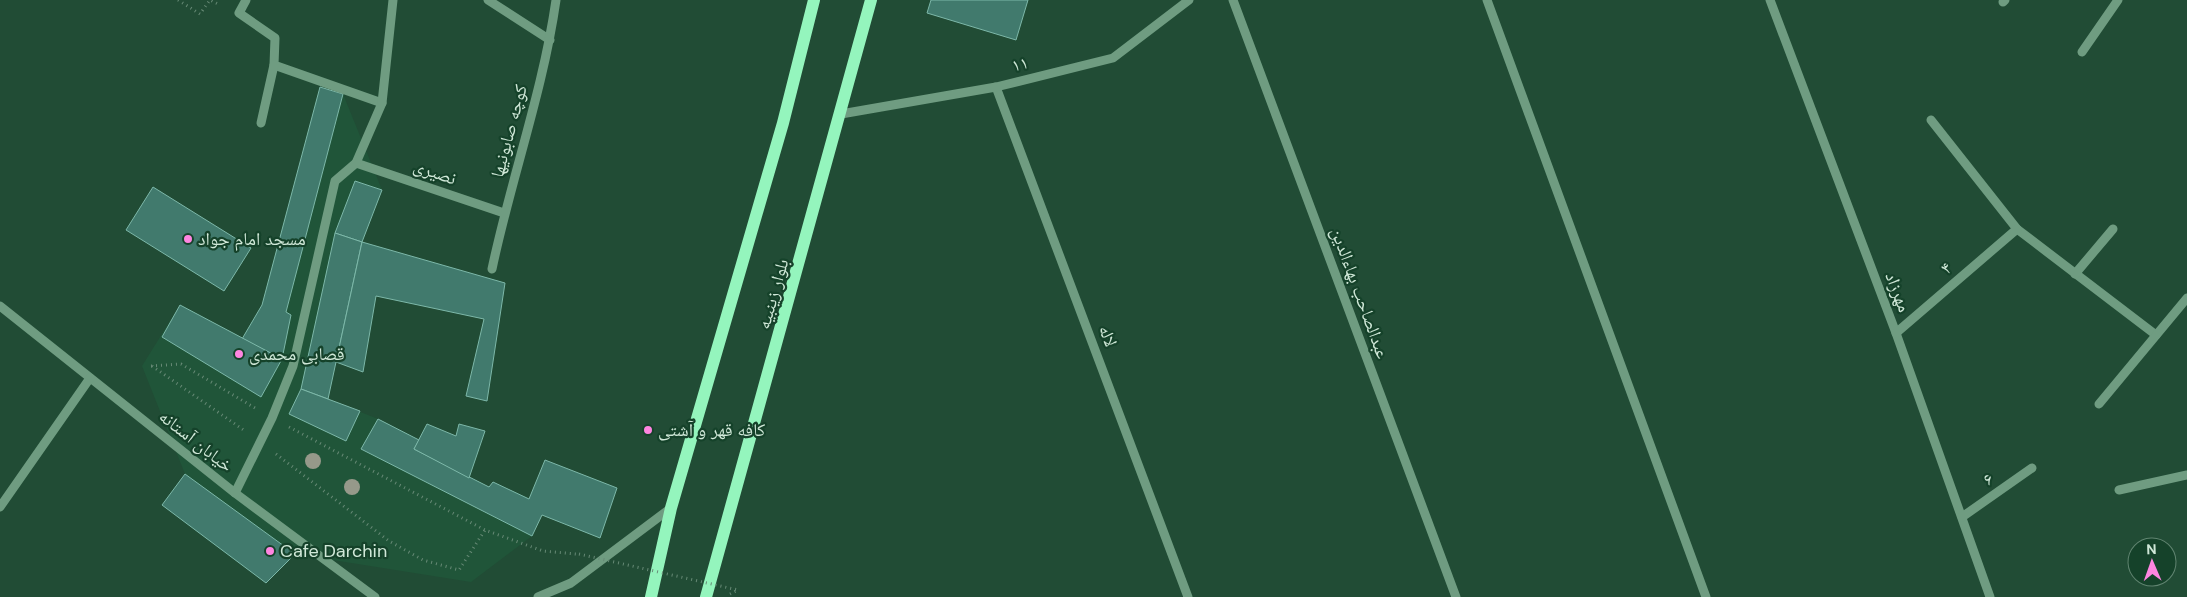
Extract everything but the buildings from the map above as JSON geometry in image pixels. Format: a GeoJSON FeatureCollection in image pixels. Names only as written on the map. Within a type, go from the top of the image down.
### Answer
{"type":"FeatureCollection","features":[{"type":"Feature","properties":{"kind":"main road"},"geometry":{"type":"LineString","coordinates":[[650,597],[671,508],[783,123],[814,0]]}},
{"type":"Feature","properties":{"kind":"main road","name":"بلوار زینبیه"},"geometry":{"type":"LineString","coordinates":[[706,597],[871,0]]}},
{"type":"Feature","properties":{"kind":"street"},"geometry":{"type":"LineString","coordinates":[[246,0],[238,13],[275,38],[274,65],[261,122]]}},
{"type":"Feature","properties":{"kind":"street"},"geometry":{"type":"LineString","coordinates":[[236,493],[272,418],[293,366],[336,181],[356,162],[382,103],[393,0]]}},
{"type":"Feature","properties":{"kind":"street"},"geometry":{"type":"LineString","coordinates":[[488,0],[550,40]]}},
{"type":"Feature","properties":{"kind":"street","name":"کوچه صابونیها"},"geometry":{"type":"LineString","coordinates":[[492,269],[504,213],[550,40],[556,0]]}},
{"type":"Feature","properties":{"kind":"street","name":"۱۱"},"geometry":{"type":"LineString","coordinates":[[841,114],[996,87],[1112,58],[1189,0]]}},
{"type":"Feature","properties":{"kind":"street","name":"عبدالصاحب بهاءالدین"},"geometry":{"type":"LineString","coordinates":[[1233,0],[1456,597]]}},
{"type":"Feature","properties":{"kind":"street"},"geometry":{"type":"LineString","coordinates":[[1487,0],[1706,597]]}},
{"type":"Feature","properties":{"kind":"street","name":"مهرزاد"},"geometry":{"type":"LineString","coordinates":[[1770,0],[1896,332],[1990,597]]}},
{"type":"Feature","properties":{"kind":"street"},"geometry":{"type":"LineString","coordinates":[[2082,52],[2118,0]]}},
{"type":"Feature","properties":{"kind":"street"},"geometry":{"type":"LineString","coordinates":[[274,65],[382,103]]}},
{"type":"Feature","properties":{"kind":"street","name":"لاله"},"geometry":{"type":"LineString","coordinates":[[996,87],[1188,597]]}},
{"type":"Feature","properties":{"kind":"street"},"geometry":{"type":"LineString","coordinates":[[1931,120],[2017,229],[2156,335]]}},
{"type":"Feature","properties":{"kind":"street","name":"نصیری"},"geometry":{"type":"LineString","coordinates":[[356,162],[504,213]]}},
{"type":"Feature","properties":{"kind":"street"},"geometry":{"type":"LineString","coordinates":[[2075,274],[2113,228]]}},
{"type":"Feature","properties":{"kind":"street","name":"۴"},"geometry":{"type":"LineString","coordinates":[[1896,332],[2017,229]]}},
{"type":"Feature","properties":{"kind":"street"},"geometry":{"type":"LineString","coordinates":[[2099,404],[2187,298]]}},
{"type":"Feature","properties":{"kind":"street","name":"خیابان آستانه"},"geometry":{"type":"LineString","coordinates":[[0,306],[236,493],[375,597]]}},
{"type":"Feature","properties":{"kind":"street"},"geometry":{"type":"LineString","coordinates":[[0,507],[90,378]]}},
{"type":"Feature","properties":{"kind":"street","name":"۶"},"geometry":{"type":"LineString","coordinates":[[1962,517],[2032,468]]}},
{"type":"Feature","properties":{"kind":"street"},"geometry":{"type":"LineString","coordinates":[[2119,490],[2187,475]]}},
{"type":"Feature","properties":{"kind":"street"},"geometry":{"type":"LineString","coordinates":[[538,597],[571,583],[671,508]]}},
{"type":"Feature","properties":{"kind":"path"},"geometry":{"type":"LineString","coordinates":[[178,0],[200,14],[210,0],[238,13]]}},
{"type":"Feature","properties":{"kind":"path"},"geometry":{"type":"LineString","coordinates":[[485,530],[460,570],[423,560],[389,541],[260,442],[151,366],[181,364],[272,418],[485,530],[544,551],[579,554],[738,590]]}},
{"type":"Feature","properties":{"kind":"shaded area"},"geometry":{"type":"Polygon","coordinates":[[[320,87],[343,94],[382,190],[362,242],[328,399],[378,419],[419,440],[414,449],[489,487],[493,482],[546,506],[532,536],[471,582],[295,554],[266,583],[162,505],[185,474],[142,366],[180,305],[242,338],[262,305],[320,87]]]}},
{"type":"Feature","properties":{"kind":"place","name":"مسجد امام جواد"},"geometry":{"type":"Point","coordinates":[188,239]}},
{"type":"Feature","properties":{"kind":"place","name":"قصابی محمدی"},"geometry":{"type":"Point","coordinates":[239,354]}},
{"type":"Feature","properties":{"kind":"place","name":"کافه قهر و آشتی"},"geometry":{"type":"Point","coordinates":[648,430]}},
{"type":"Feature","properties":{"kind":"place","name":"Cafe Darchin"},"geometry":{"type":"Point","coordinates":[270,551]}}]}
